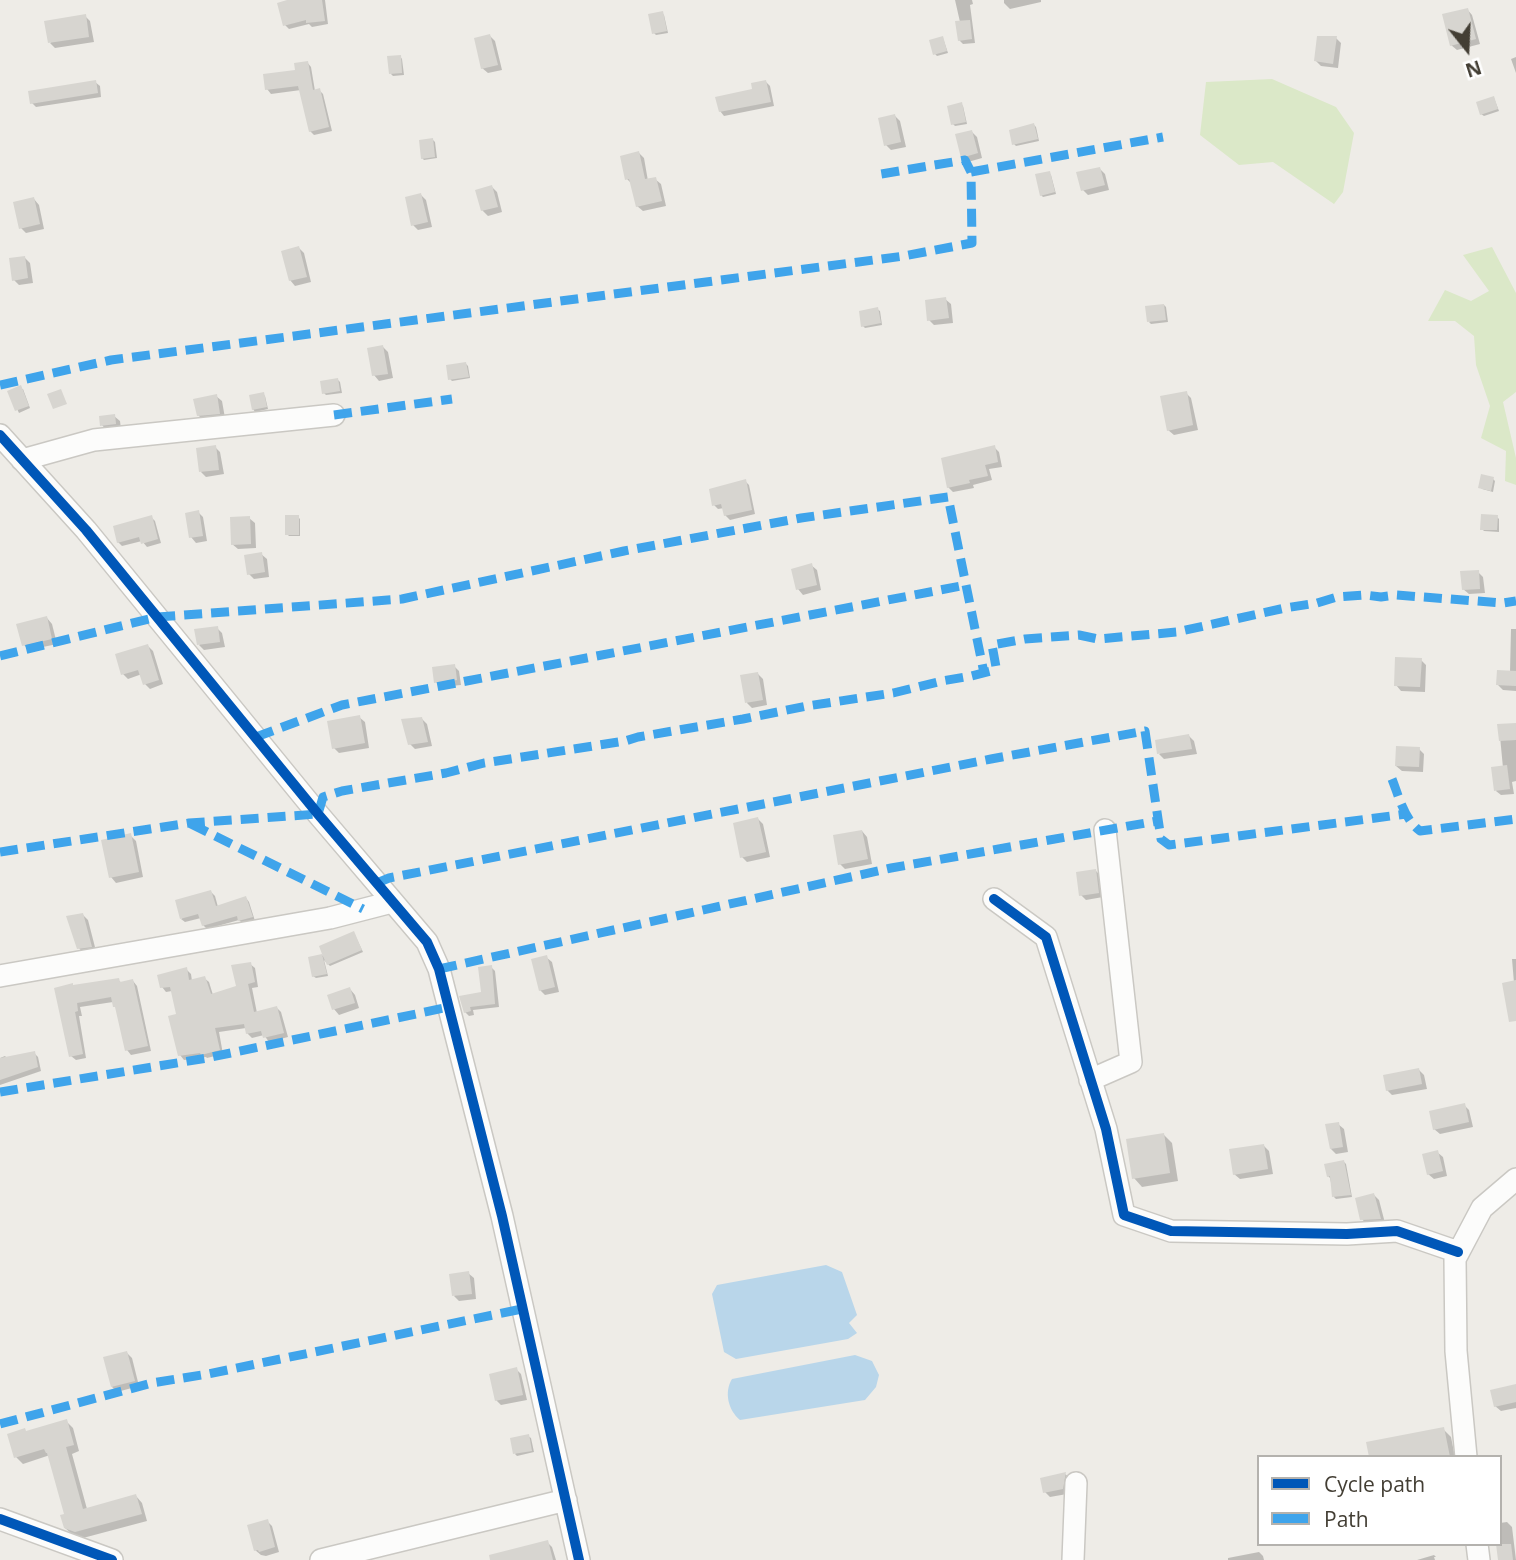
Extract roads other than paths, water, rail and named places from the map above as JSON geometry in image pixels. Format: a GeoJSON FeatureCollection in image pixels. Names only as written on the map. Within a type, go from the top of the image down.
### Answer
{"type":"FeatureCollection","features":[{"type":"Feature","properties":{"kind":"street"},"geometry":{"type":"LineString","coordinates":[[22,460],[94,440],[334,415]]}},
{"type":"Feature","properties":{"kind":"street"},"geometry":{"type":"LineString","coordinates":[[0,435],[94,540],[427,942],[439,969],[502,1216],[579,1560]]}},
{"type":"Feature","properties":{"kind":"street"},"geometry":{"type":"LineString","coordinates":[[1090,1080],[1131,1062],[1105,830]]}},
{"type":"Feature","properties":{"kind":"street"},"geometry":{"type":"LineString","coordinates":[[994,899],[1046,937],[1106,1129],[1124,1215],[1171,1231],[1347,1234],[1397,1231],[1458,1252]]}},
{"type":"Feature","properties":{"kind":"street"},"geometry":{"type":"LineString","coordinates":[[0,975],[330,918],[392,902]]}},
{"type":"Feature","properties":{"kind":"street"},"geometry":{"type":"LineString","coordinates":[[1466,1455],[1456,1351],[1455,1259],[1482,1208],[1516,1179]]}},
{"type":"Feature","properties":{"kind":"street"},"geometry":{"type":"LineString","coordinates":[[1073,1560],[1076,1483]]}},
{"type":"Feature","properties":{"kind":"street"},"geometry":{"type":"LineString","coordinates":[[321,1560],[566,1500]]}},
{"type":"Feature","properties":{"kind":"street"},"geometry":{"type":"LineString","coordinates":[[0,1519],[87,1556],[111,1560]]}},
{"type":"Feature","properties":{"kind":"water"},"geometry":{"type":"Polygon","coordinates":[[[826,1265],[842,1272],[857,1315],[849,1323],[857,1333],[848,1339],[736,1359],[724,1352],[712,1294],[717,1285],[826,1265]]]}},
{"type":"Feature","properties":{"kind":"water"},"geometry":{"type":"Polygon","coordinates":[[[855,1355],[872,1361],[879,1375],[876,1387],[865,1400],[740,1420],[730,1406],[728,1389],[732,1379],[855,1355]]]}}]}
